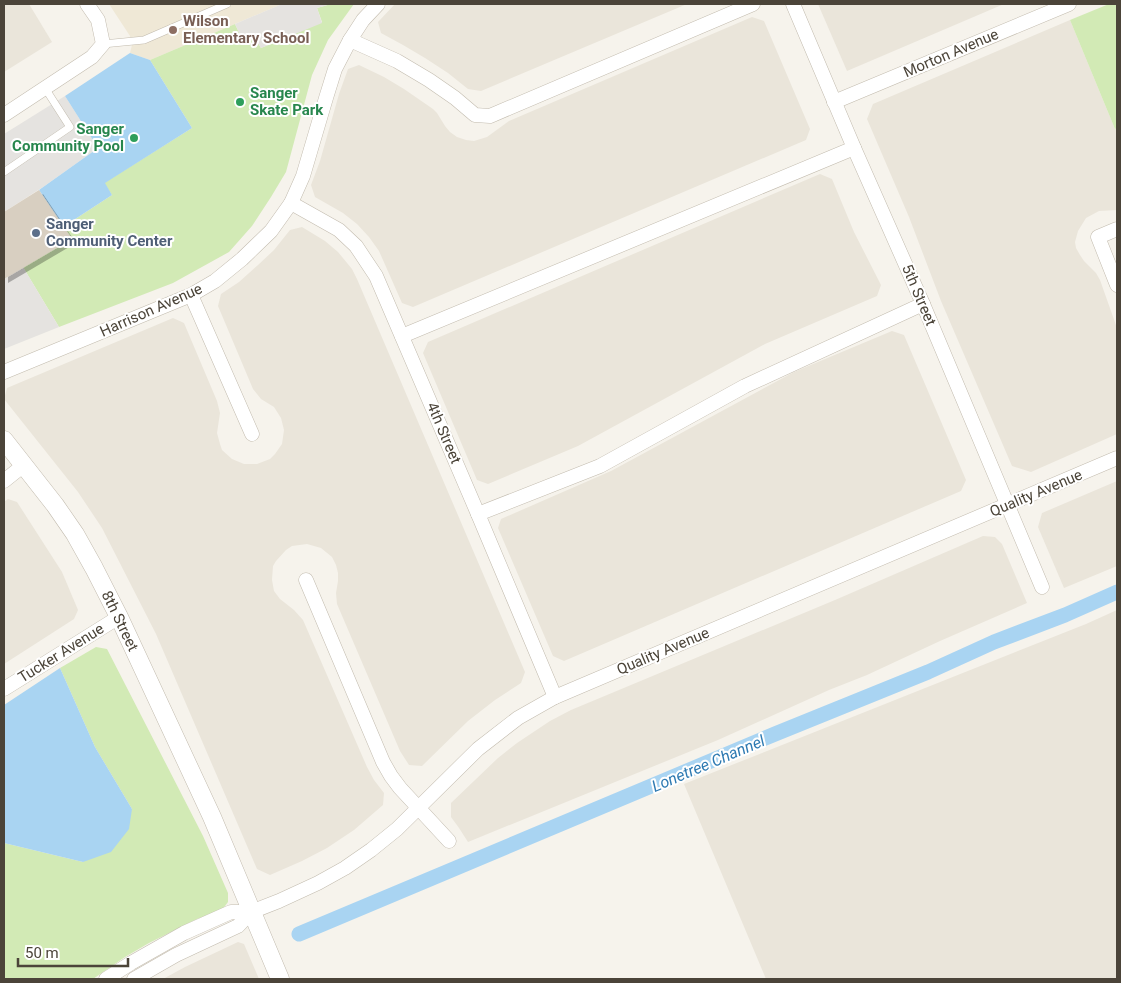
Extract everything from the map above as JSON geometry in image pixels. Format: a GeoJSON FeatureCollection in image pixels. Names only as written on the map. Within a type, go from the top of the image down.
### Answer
{"type":"FeatureCollection","features":[{"type":"Feature","properties":{"kind":"street"},"geometry":{"type":"LineString","coordinates":[[4,115],[92,57],[103,44],[98,20],[87,4]]}},
{"type":"Feature","properties":{"kind":"street","name":"Harrison Avenue"},"geometry":{"type":"LineString","coordinates":[[4,372],[191,295],[215,281],[271,232],[291,203],[303,176],[335,69],[363,20],[378,4]]}},
{"type":"Feature","properties":{"kind":"street"},"geometry":{"type":"LineString","coordinates":[[350,40],[397,60],[455,98],[475,115],[490,116],[753,4]]}},
{"type":"Feature","properties":{"kind":"street","name":"5th Street"},"geometry":{"type":"LineString","coordinates":[[793,4],[923,304],[1042,587]]}},
{"type":"Feature","properties":{"kind":"street","name":"Morton Avenue"},"geometry":{"type":"LineString","coordinates":[[834,102],[1068,4]]}},
{"type":"Feature","properties":{"kind":"street"},"geometry":{"type":"LineString","coordinates":[[402,336],[854,148]]}},
{"type":"Feature","properties":{"kind":"street","name":"4th Street"},"geometry":{"type":"LineString","coordinates":[[291,203],[339,230],[356,246],[376,276],[555,697]]}},
{"type":"Feature","properties":{"kind":"street"},"geometry":{"type":"LineString","coordinates":[[1117,229],[1098,237],[1117,284]]}},
{"type":"Feature","properties":{"kind":"street"},"geometry":{"type":"LineString","coordinates":[[191,295],[252,434]]}},
{"type":"Feature","properties":{"kind":"street"},"geometry":{"type":"LineString","coordinates":[[478,514],[600,466],[744,386],[923,304]]}},
{"type":"Feature","properties":{"kind":"street","name":"8th Street"},"geometry":{"type":"LineString","coordinates":[[4,440],[55,505],[75,534],[94,568],[119,617],[212,817],[280,979]]}},
{"type":"Feature","properties":{"kind":"street","name":"Quality Avenue"},"geometry":{"type":"LineString","coordinates":[[106,979],[184,933],[231,912],[251,912],[318,883],[345,868],[397,829],[478,749],[518,718],[555,697],[1117,458]]}},
{"type":"Feature","properties":{"kind":"street"},"geometry":{"type":"LineString","coordinates":[[4,481],[24,465]]}},
{"type":"Feature","properties":{"kind":"street"},"geometry":{"type":"LineString","coordinates":[[306,580],[383,762],[391,776],[449,841]]}},
{"type":"Feature","properties":{"kind":"street","name":"Tucker Avenue"},"geometry":{"type":"LineString","coordinates":[[4,689],[119,617]]}},
{"type":"Feature","properties":{"kind":"street","name":"Quality Avenue"},"geometry":{"type":"LineString","coordinates":[[134,979],[183,951],[238,926],[251,912]]}},
{"type":"Feature","properties":{"kind":"lane"},"geometry":{"type":"LineString","coordinates":[[103,44],[144,40],[227,4]]}},
{"type":"Feature","properties":{"kind":"lane"},"geometry":{"type":"LineString","coordinates":[[4,172],[70,127],[45,88]]}},
{"type":"Feature","properties":{"kind":"shaded area"},"geometry":{"type":"Polygon","coordinates":[[[4,4],[29,4],[52,42],[4,72],[4,4]]]}},
{"type":"Feature","properties":{"kind":"shaded area","name":"Wilson Elementary School"},"geometry":{"type":"Polygon","coordinates":[[[109,4],[282,4],[150,60],[130,53],[132,45],[130,36],[109,4]]]}},
{"type":"Feature","properties":{"kind":"shaded area"},"geometry":{"type":"Polygon","coordinates":[[[282,4],[331,4],[317,8],[322,23],[261,48],[254,36],[243,41],[235,24],[282,4]]]}},
{"type":"Feature","properties":{"kind":"shaded area"},"geometry":{"type":"Polygon","coordinates":[[[395,4],[687,4],[481,91],[468,89],[425,58],[381,33],[378,22],[395,4]]]}},
{"type":"Feature","properties":{"kind":"shaded area"},"geometry":{"type":"Polygon","coordinates":[[[818,4],[1004,4],[847,71],[818,4]]]}},
{"type":"Feature","properties":{"kind":"shaded area"},"geometry":{"type":"Polygon","coordinates":[[[752,17],[764,21],[810,129],[806,140],[413,307],[402,303],[379,251],[369,237],[343,213],[315,197],[311,185],[348,69],[359,65],[384,77],[433,109],[450,132],[457,137],[474,141],[487,137],[509,121],[752,17]]]}},
{"type":"Feature","properties":{"kind":"shaded area"},"geometry":{"type":"Polygon","coordinates":[[[1070,20],[1115,129],[1117,129],[1117,210],[1099,211],[1086,218],[1078,231],[1075,242],[1080,255],[1100,280],[1117,328],[1117,434],[1031,472],[1012,466],[941,301],[909,217],[867,119],[873,104],[1070,20]]]}},
{"type":"Feature","properties":{"kind":"shaded area"},"geometry":{"type":"Polygon","coordinates":[[[65,96],[98,148],[4,212],[4,134],[65,96]]]}},
{"type":"Feature","properties":{"kind":"shaded area"},"geometry":{"type":"Polygon","coordinates":[[[820,174],[832,179],[854,232],[881,285],[877,296],[765,344],[578,446],[488,484],[477,480],[423,353],[428,342],[820,174]]]}},
{"type":"Feature","properties":{"kind":"shaded area"},"geometry":{"type":"Polygon","coordinates":[[[302,227],[325,241],[338,252],[352,269],[525,672],[521,683],[468,721],[422,766],[409,765],[400,751],[337,604],[338,573],[332,557],[321,548],[307,544],[292,546],[286,550],[273,566],[272,580],[274,591],[303,620],[367,767],[384,793],[383,805],[354,830],[327,848],[270,875],[257,869],[156,634],[102,528],[78,492],[4,399],[7,388],[173,318],[184,323],[217,401],[220,413],[217,433],[222,450],[232,459],[244,464],[257,464],[270,459],[282,444],[284,430],[281,418],[274,407],[261,399],[253,389],[218,306],[221,294],[239,282],[258,265],[274,250],[290,230],[302,227]]]}},
{"type":"Feature","properties":{"kind":"shaded area"},"geometry":{"type":"Polygon","coordinates":[[[23,267],[59,327],[4,349],[4,279],[23,267]]]}},
{"type":"Feature","properties":{"kind":"shaded area"},"geometry":{"type":"Polygon","coordinates":[[[892,331],[904,335],[966,480],[961,491],[564,661],[553,656],[498,528],[501,519],[611,471],[794,372],[892,331]]]}},
{"type":"Feature","properties":{"kind":"shaded area"},"geometry":{"type":"Polygon","coordinates":[[[1117,481],[1117,566],[1064,588],[1038,527],[1042,513],[1117,481]]]}},
{"type":"Feature","properties":{"kind":"shaded area"},"geometry":{"type":"Polygon","coordinates":[[[8,499],[17,502],[62,572],[78,610],[74,619],[4,664],[4,502],[8,499]]]}},
{"type":"Feature","properties":{"kind":"shaded area"},"geometry":{"type":"Polygon","coordinates":[[[983,536],[995,537],[1002,544],[1027,603],[718,740],[468,842],[451,817],[451,803],[498,758],[550,721],[571,710],[983,536]]]}},
{"type":"Feature","properties":{"kind":"shaded area"},"geometry":{"type":"Polygon","coordinates":[[[1117,610],[1117,979],[766,979],[684,784],[1117,610]]]}},
{"type":"Feature","properties":{"kind":"shaded area"},"geometry":{"type":"Polygon","coordinates":[[[238,942],[244,944],[259,979],[163,979],[185,967],[238,942]]]}},
{"type":"Feature","properties":{"kind":"green space"},"geometry":{"type":"Polygon","coordinates":[[[331,4],[354,4],[328,40],[312,75],[286,172],[252,226],[229,252],[173,283],[59,327],[23,267],[71,239],[63,227],[112,195],[104,183],[192,128],[150,60],[235,24],[243,41],[254,36],[261,48],[322,22],[317,8],[331,4]]]}},
{"type":"Feature","properties":{"kind":"green space"},"geometry":{"type":"Polygon","coordinates":[[[1109,4],[1117,4],[1117,128],[1115,129],[1070,20],[1109,4]]]}},
{"type":"Feature","properties":{"kind":"green space"},"geometry":{"type":"Polygon","coordinates":[[[96,647],[107,649],[203,836],[228,893],[228,902],[222,910],[197,919],[149,943],[93,979],[4,979],[4,843],[83,862],[132,809],[95,747],[60,668],[96,647]]]}},
{"type":"Feature","properties":{"kind":"water","name":"Sanger Community Pool"},"geometry":{"type":"Polygon","coordinates":[[[130,53],[150,60],[192,128],[105,183],[112,195],[63,227],[39,190],[98,148],[65,96],[130,53]]]}},
{"type":"Feature","properties":{"kind":"water"},"geometry":{"type":"Polygon","coordinates":[[[60,668],[95,747],[132,809],[129,829],[111,852],[83,862],[4,843],[4,705],[60,668]]]}},
{"type":"Feature","properties":{"kind":"building","name":"Sanger Community Center"},"geometry":{"type":"Polygon","coordinates":[[[39,190],[72,239],[4,279],[4,212],[39,190]]]}},
{"type":"Feature","properties":{"kind":"waterway","name":"Lonetree Channel"},"geometry":{"type":"LineString","coordinates":[[299,934],[1117,592]]}},
{"type":"Feature","properties":{"kind":"place","name":"Wilson Elementary School"},"geometry":{"type":"Point","coordinates":[173,30]}},
{"type":"Feature","properties":{"kind":"place","name":"Sanger Skate Park"},"geometry":{"type":"Point","coordinates":[240,102]}},
{"type":"Feature","properties":{"kind":"place","name":"Sanger Community Pool"},"geometry":{"type":"Point","coordinates":[134,138]}},
{"type":"Feature","properties":{"kind":"place","name":"Sanger Community Center"},"geometry":{"type":"Point","coordinates":[36,233]}}]}
